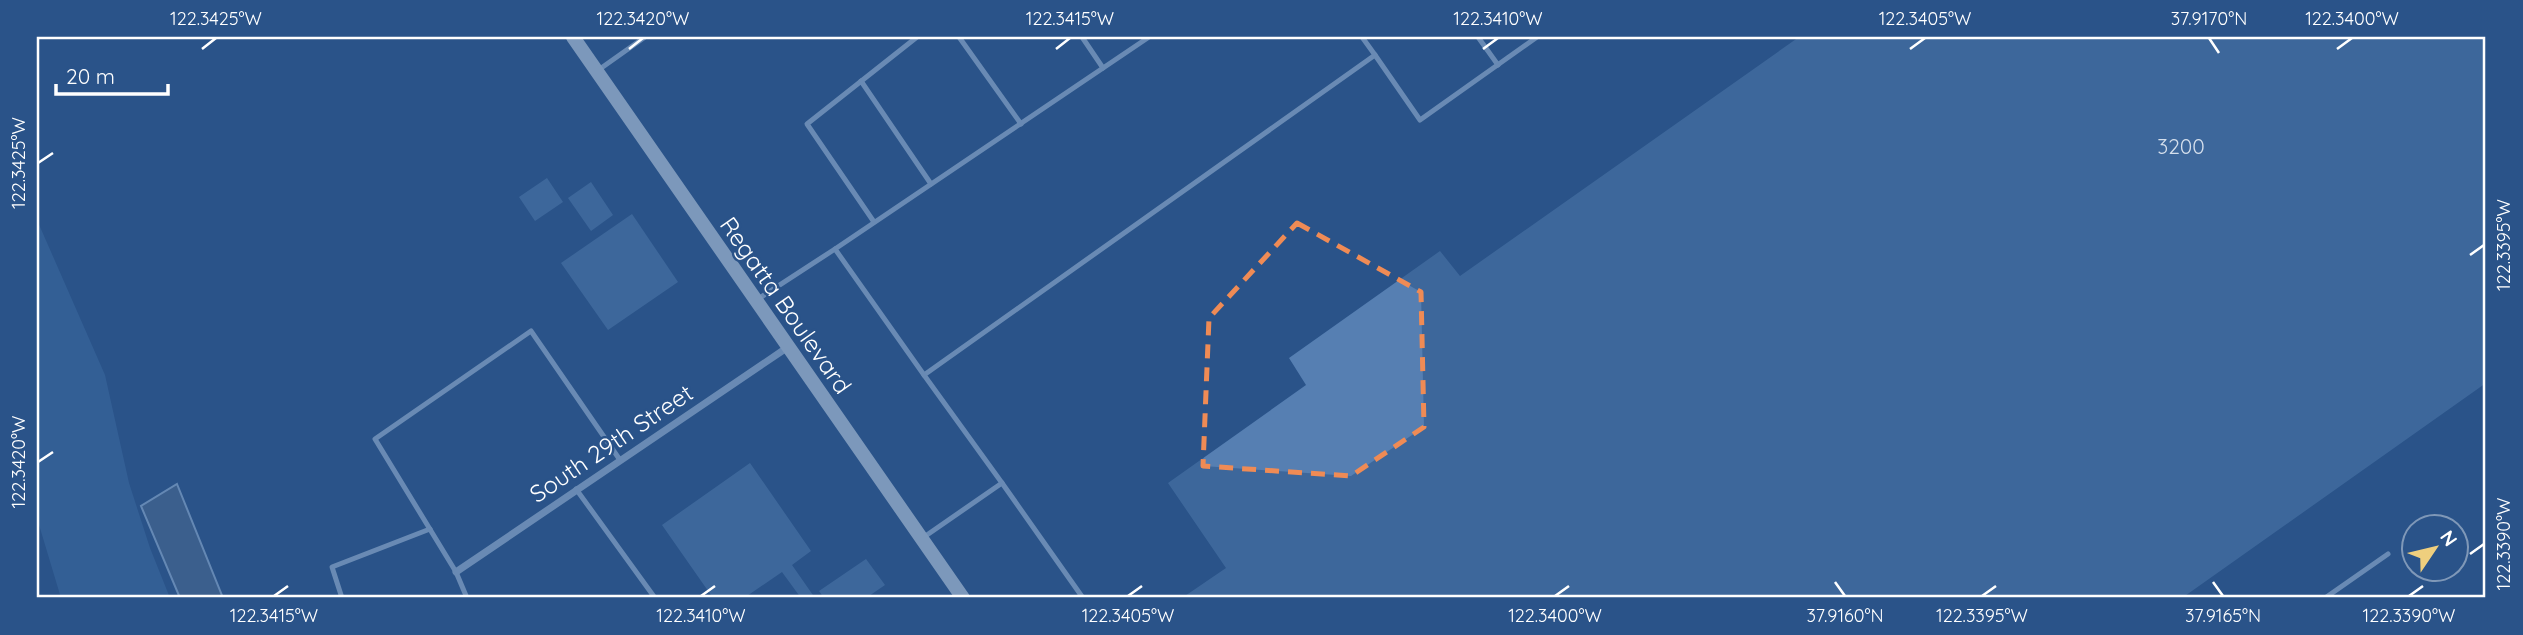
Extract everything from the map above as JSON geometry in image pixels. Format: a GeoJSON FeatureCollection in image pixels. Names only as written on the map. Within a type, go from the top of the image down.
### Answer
{"type":"FeatureCollection","features":[{"type":"Feature","properties":{"kind":"street","name":"Regatta Boulevard"},"geometry":{"type":"LineString","coordinates":[[573,37],[962,598]]}},
{"type":"Feature","properties":{"kind":"street","name":"South 29th Street"},"geometry":{"type":"LineString","coordinates":[[456,572],[788,347]]}},
{"type":"Feature","properties":{"kind":"lane"},"geometry":{"type":"LineString","coordinates":[[597,71],[645,37]]}},
{"type":"Feature","properties":{"kind":"lane"},"geometry":{"type":"LineString","coordinates":[[874,222],[807,124],[917,37]]}},
{"type":"Feature","properties":{"kind":"lane"},"geometry":{"type":"LineString","coordinates":[[959,37],[1021,124]]}},
{"type":"Feature","properties":{"kind":"lane"},"geometry":{"type":"LineString","coordinates":[[1082,37],[1103,68]]}},
{"type":"Feature","properties":{"kind":"lane"},"geometry":{"type":"LineString","coordinates":[[755,300],[1149,37]]}},
{"type":"Feature","properties":{"kind":"lane"},"geometry":{"type":"LineString","coordinates":[[1362,37],[1420,120],[1537,37]]}},
{"type":"Feature","properties":{"kind":"lane"},"geometry":{"type":"LineString","coordinates":[[1478,37],[1498,65]]}},
{"type":"Feature","properties":{"kind":"lane"},"geometry":{"type":"LineString","coordinates":[[924,375],[1376,55]]}},
{"type":"Feature","properties":{"kind":"lane"},"geometry":{"type":"LineString","coordinates":[[861,81],[931,184]]}},
{"type":"Feature","properties":{"kind":"lane"},"geometry":{"type":"LineString","coordinates":[[835,249],[1083,598]]}},
{"type":"Feature","properties":{"kind":"lane"},"geometry":{"type":"LineString","coordinates":[[467,598],[456,572],[375,439],[531,331],[620,460]]}},
{"type":"Feature","properties":{"kind":"lane"},"geometry":{"type":"LineString","coordinates":[[922,539],[1002,483]]}},
{"type":"Feature","properties":{"kind":"lane"},"geometry":{"type":"LineString","coordinates":[[576,489],[655,598]]}},
{"type":"Feature","properties":{"kind":"lane"},"geometry":{"type":"LineString","coordinates":[[342,598],[332,567],[430,528]]}},
{"type":"Feature","properties":{"kind":"lane"},"geometry":{"type":"LineString","coordinates":[[2325,598],[2388,554]]}},
{"type":"Feature","properties":{"kind":"highlighted area"},"geometry":{"type":"Polygon","coordinates":[[[1297,223],[1421,292],[1424,427],[1351,476],[1203,466],[1209,318],[1297,223]]]}},
{"type":"Feature","properties":{"kind":"shaded area"},"geometry":{"type":"Polygon","coordinates":[[[37,220],[105,375],[129,483],[170,598],[61,598],[37,518],[37,220]]]}},
{"type":"Feature","properties":{"kind":"shaded area"},"geometry":{"type":"Polygon","coordinates":[[[177,484],[223,598],[180,598],[141,506],[177,484]]]}},
{"type":"Feature","properties":{"kind":"building"},"geometry":{"type":"Polygon","coordinates":[[[1799,37],[2486,37],[2486,383],[2182,598],[1182,598],[1226,568],[1168,483],[1306,385],[1289,358],[1440,251],[1460,276],[1799,37]]]}},
{"type":"Feature","properties":{"kind":"building"},"geometry":{"type":"Polygon","coordinates":[[[547,178],[563,202],[535,221],[519,197],[547,178]]]}},
{"type":"Feature","properties":{"kind":"building"},"geometry":{"type":"Polygon","coordinates":[[[591,182],[613,215],[591,231],[568,198],[591,182]]]}},
{"type":"Feature","properties":{"kind":"building"},"geometry":{"type":"Polygon","coordinates":[[[632,214],[678,282],[608,330],[561,263],[632,214]]]}},
{"type":"Feature","properties":{"kind":"building"},"geometry":{"type":"Polygon","coordinates":[[[750,463],[811,551],[792,565],[815,598],[801,598],[782,572],[744,598],[713,598],[662,525],[750,463]]]}},
{"type":"Feature","properties":{"kind":"building"},"geometry":{"type":"Polygon","coordinates":[[[866,559],[885,585],[866,598],[824,598],[819,591],[866,559]]]}}]}
